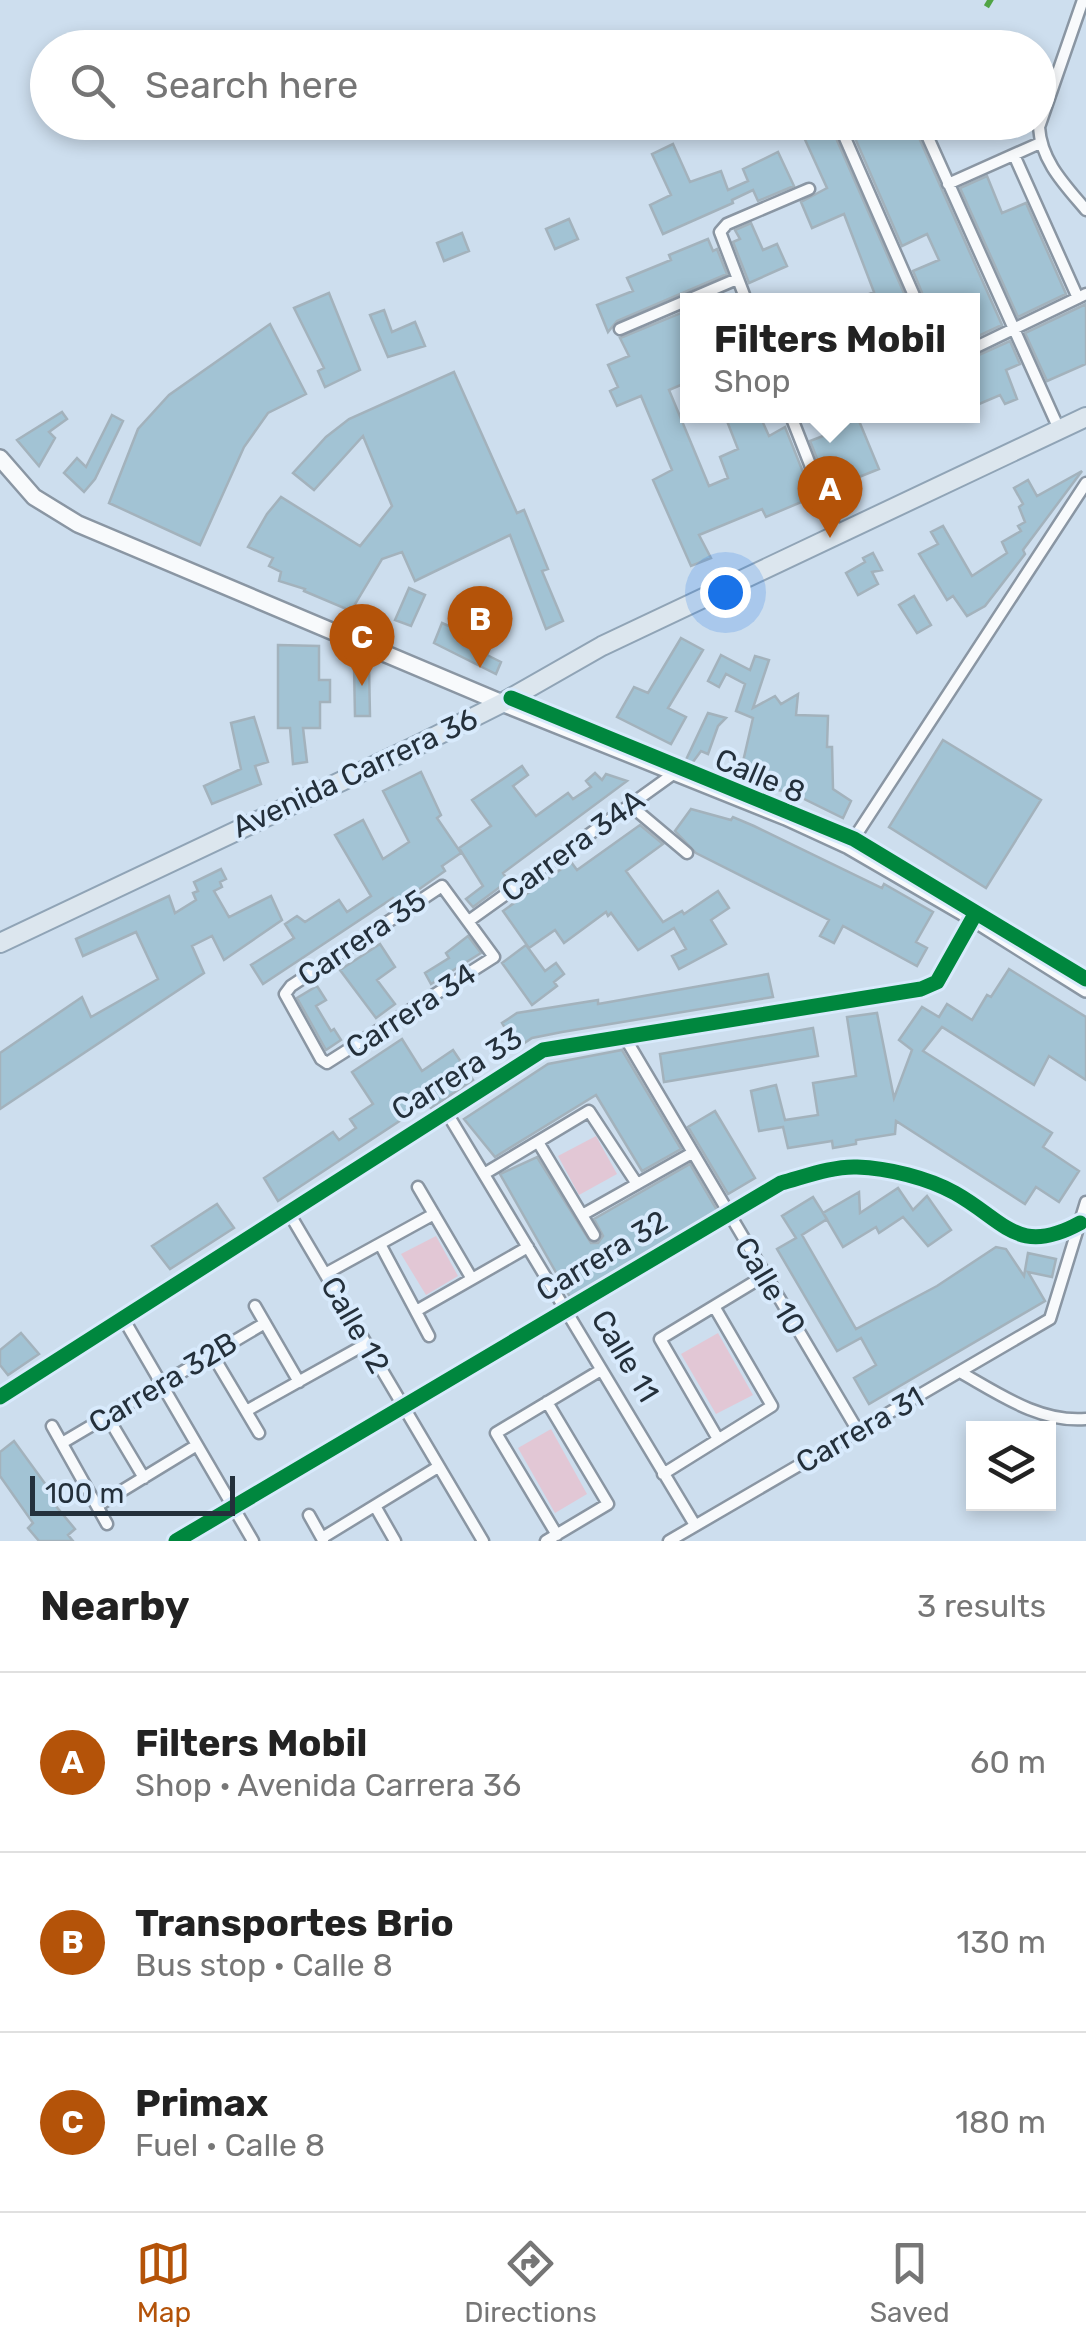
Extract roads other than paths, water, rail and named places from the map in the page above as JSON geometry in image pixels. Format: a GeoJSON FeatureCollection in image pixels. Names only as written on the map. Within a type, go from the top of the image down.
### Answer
{"type":"FeatureCollection","features":[{"type":"Feature","properties":{"kind":"main road","name":"Avenida Carrera 36"},"geometry":{"type":"LineString","coordinates":[[0,944],[502,703],[602,646],[1086,417]]}},
{"type":"Feature","properties":{"kind":"main road","name":"Calle 8"},"geometry":{"type":"LineString","coordinates":[[0,458],[34,497],[78,524],[850,846],[1086,989]]}},
{"type":"Feature","properties":{"kind":"street"},"geometry":{"type":"LineString","coordinates":[[1056,77],[1082,0]]}},
{"type":"Feature","properties":{"kind":"street"},"geometry":{"type":"LineString","coordinates":[[847,140],[913,293]]}},
{"type":"Feature","properties":{"kind":"street"},"geometry":{"type":"LineString","coordinates":[[929,140],[1059,429]]}},
{"type":"Feature","properties":{"kind":"street"},"geometry":{"type":"LineString","coordinates":[[1040,140],[1065,186],[1086,210]]}},
{"type":"Feature","properties":{"kind":"street"},"geometry":{"type":"LineString","coordinates":[[948,184],[1040,144]]}},
{"type":"Feature","properties":{"kind":"street"},"geometry":{"type":"LineString","coordinates":[[980,345],[1082,296],[1014,155]]}},
{"type":"Feature","properties":{"kind":"street"},"geometry":{"type":"LineString","coordinates":[[743,293],[720,232],[727,224],[810,189]]}},
{"type":"Feature","properties":{"kind":"street"},"geometry":{"type":"LineString","coordinates":[[705,293],[737,279]]}},
{"type":"Feature","properties":{"kind":"street"},"geometry":{"type":"LineString","coordinates":[[620,330],[680,304]]}},
{"type":"Feature","properties":{"kind":"street"},"geometry":{"type":"LineString","coordinates":[[794,423],[838,533]]}},
{"type":"Feature","properties":{"kind":"street"},"geometry":{"type":"LineString","coordinates":[[850,846],[1086,483]]}},
{"type":"Feature","properties":{"kind":"street","name":"Carrera 34A"},"geometry":{"type":"LineString","coordinates":[[470,920],[677,771]]}},
{"type":"Feature","properties":{"kind":"street"},"geometry":{"type":"LineString","coordinates":[[630,805],[687,854]]}},
{"type":"Feature","properties":{"kind":"street","name":"Carrera 35"},"geometry":{"type":"LineString","coordinates":[[328,1064],[285,994],[291,986],[442,886],[470,920]]}},
{"type":"Feature","properties":{"kind":"street","name":"Carrera 33"},"geometry":{"type":"LineString","coordinates":[[0,1397],[543,1050],[921,989],[937,982],[973,918]]}},
{"type":"Feature","properties":{"kind":"street","name":"Carrera 34"},"geometry":{"type":"LineString","coordinates":[[328,1064],[494,957],[470,920]]}},
{"type":"Feature","properties":{"kind":"street","name":"Calle 10"},"geometry":{"type":"LineString","coordinates":[[624,1036],[858,1431]]}},
{"type":"Feature","properties":{"kind":"street"},"geometry":{"type":"LineString","coordinates":[[484,1174],[588,1111],[637,1184]]}},
{"type":"Feature","properties":{"kind":"street","name":"Calle 11"},"geometry":{"type":"LineString","coordinates":[[447,1113],[695,1525]]}},
{"type":"Feature","properties":{"kind":"street"},"geometry":{"type":"LineString","coordinates":[[538,1142],[594,1235]]}},
{"type":"Feature","properties":{"kind":"street"},"geometry":{"type":"LineString","coordinates":[[582,1215],[692,1153]]}},
{"type":"Feature","properties":{"kind":"street","name":"Carrera 32"},"geometry":{"type":"LineString","coordinates":[[176,1541],[781,1184],[856,1166],[914,1178],[954,1192],[1013,1234],[1038,1239],[1060,1234],[1080,1223]]}},
{"type":"Feature","properties":{"kind":"street"},"geometry":{"type":"LineString","coordinates":[[418,1188],[472,1279]]}},
{"type":"Feature","properties":{"kind":"street"},"geometry":{"type":"LineString","coordinates":[[1080,1223],[1086,1202]]}},
{"type":"Feature","properties":{"kind":"street","name":"Calle 12"},"geometry":{"type":"LineString","coordinates":[[289,1212],[482,1541]]}},
{"type":"Feature","properties":{"kind":"street"},"geometry":{"type":"LineString","coordinates":[[325,1274],[434,1214]]}},
{"type":"Feature","properties":{"kind":"street","name":"Carrera 31"},"geometry":{"type":"LineString","coordinates":[[669,1541],[1050,1319],[1080,1223]]}},
{"type":"Feature","properties":{"kind":"street"},"geometry":{"type":"LineString","coordinates":[[380,1244],[430,1336]]}},
{"type":"Feature","properties":{"kind":"street"},"geometry":{"type":"LineString","coordinates":[[416,1311],[528,1247]]}},
{"type":"Feature","properties":{"kind":"street"},"geometry":{"type":"LineString","coordinates":[[718,1439],[660,1339],[764,1276]]}},
{"type":"Feature","properties":{"kind":"street"},"geometry":{"type":"LineString","coordinates":[[255,1306],[299,1382]]}},
{"type":"Feature","properties":{"kind":"street"},"geometry":{"type":"LineString","coordinates":[[663,1474],[772,1406],[714,1308]]}},
{"type":"Feature","properties":{"kind":"street"},"geometry":{"type":"LineString","coordinates":[[123,1318],[254,1541]]}},
{"type":"Feature","properties":{"kind":"street","name":"Carrera 32B"},"geometry":{"type":"LineString","coordinates":[[62,1443],[265,1323]]}},
{"type":"Feature","properties":{"kind":"street"},"geometry":{"type":"LineString","coordinates":[[246,1411],[366,1344]]}},
{"type":"Feature","properties":{"kind":"street"},"geometry":{"type":"LineString","coordinates":[[212,1354],[259,1433]]}},
{"type":"Feature","properties":{"kind":"street"},"geometry":{"type":"LineString","coordinates":[[547,1402],[608,1504],[552,1538],[496,1432],[601,1370]]}},
{"type":"Feature","properties":{"kind":"street"},"geometry":{"type":"LineString","coordinates":[[960,1372],[1046,1416],[1086,1419]]}},
{"type":"Feature","properties":{"kind":"street"},"geometry":{"type":"LineString","coordinates":[[107,1416],[144,1478]]}},
{"type":"Feature","properties":{"kind":"street"},"geometry":{"type":"LineString","coordinates":[[52,1426],[107,1524]]}},
{"type":"Feature","properties":{"kind":"street"},"geometry":{"type":"LineString","coordinates":[[97,1506],[197,1444]]}},
{"type":"Feature","properties":{"kind":"street"},"geometry":{"type":"LineString","coordinates":[[308,1515],[323,1540],[438,1467]]}},
{"type":"Feature","properties":{"kind":"street"},"geometry":{"type":"LineString","coordinates":[[375,1506],[395,1541]]}},
{"type":"Feature","properties":{"kind":"place","name":"Filters Mobil"},"geometry":{"type":"Point","coordinates":[830,538]}},
{"type":"Feature","properties":{"kind":"place","name":"Transportes Brio"},"geometry":{"type":"Point","coordinates":[480,668]}},
{"type":"Feature","properties":{"kind":"place","name":"Primax"},"geometry":{"type":"Point","coordinates":[362,686]}}]}
